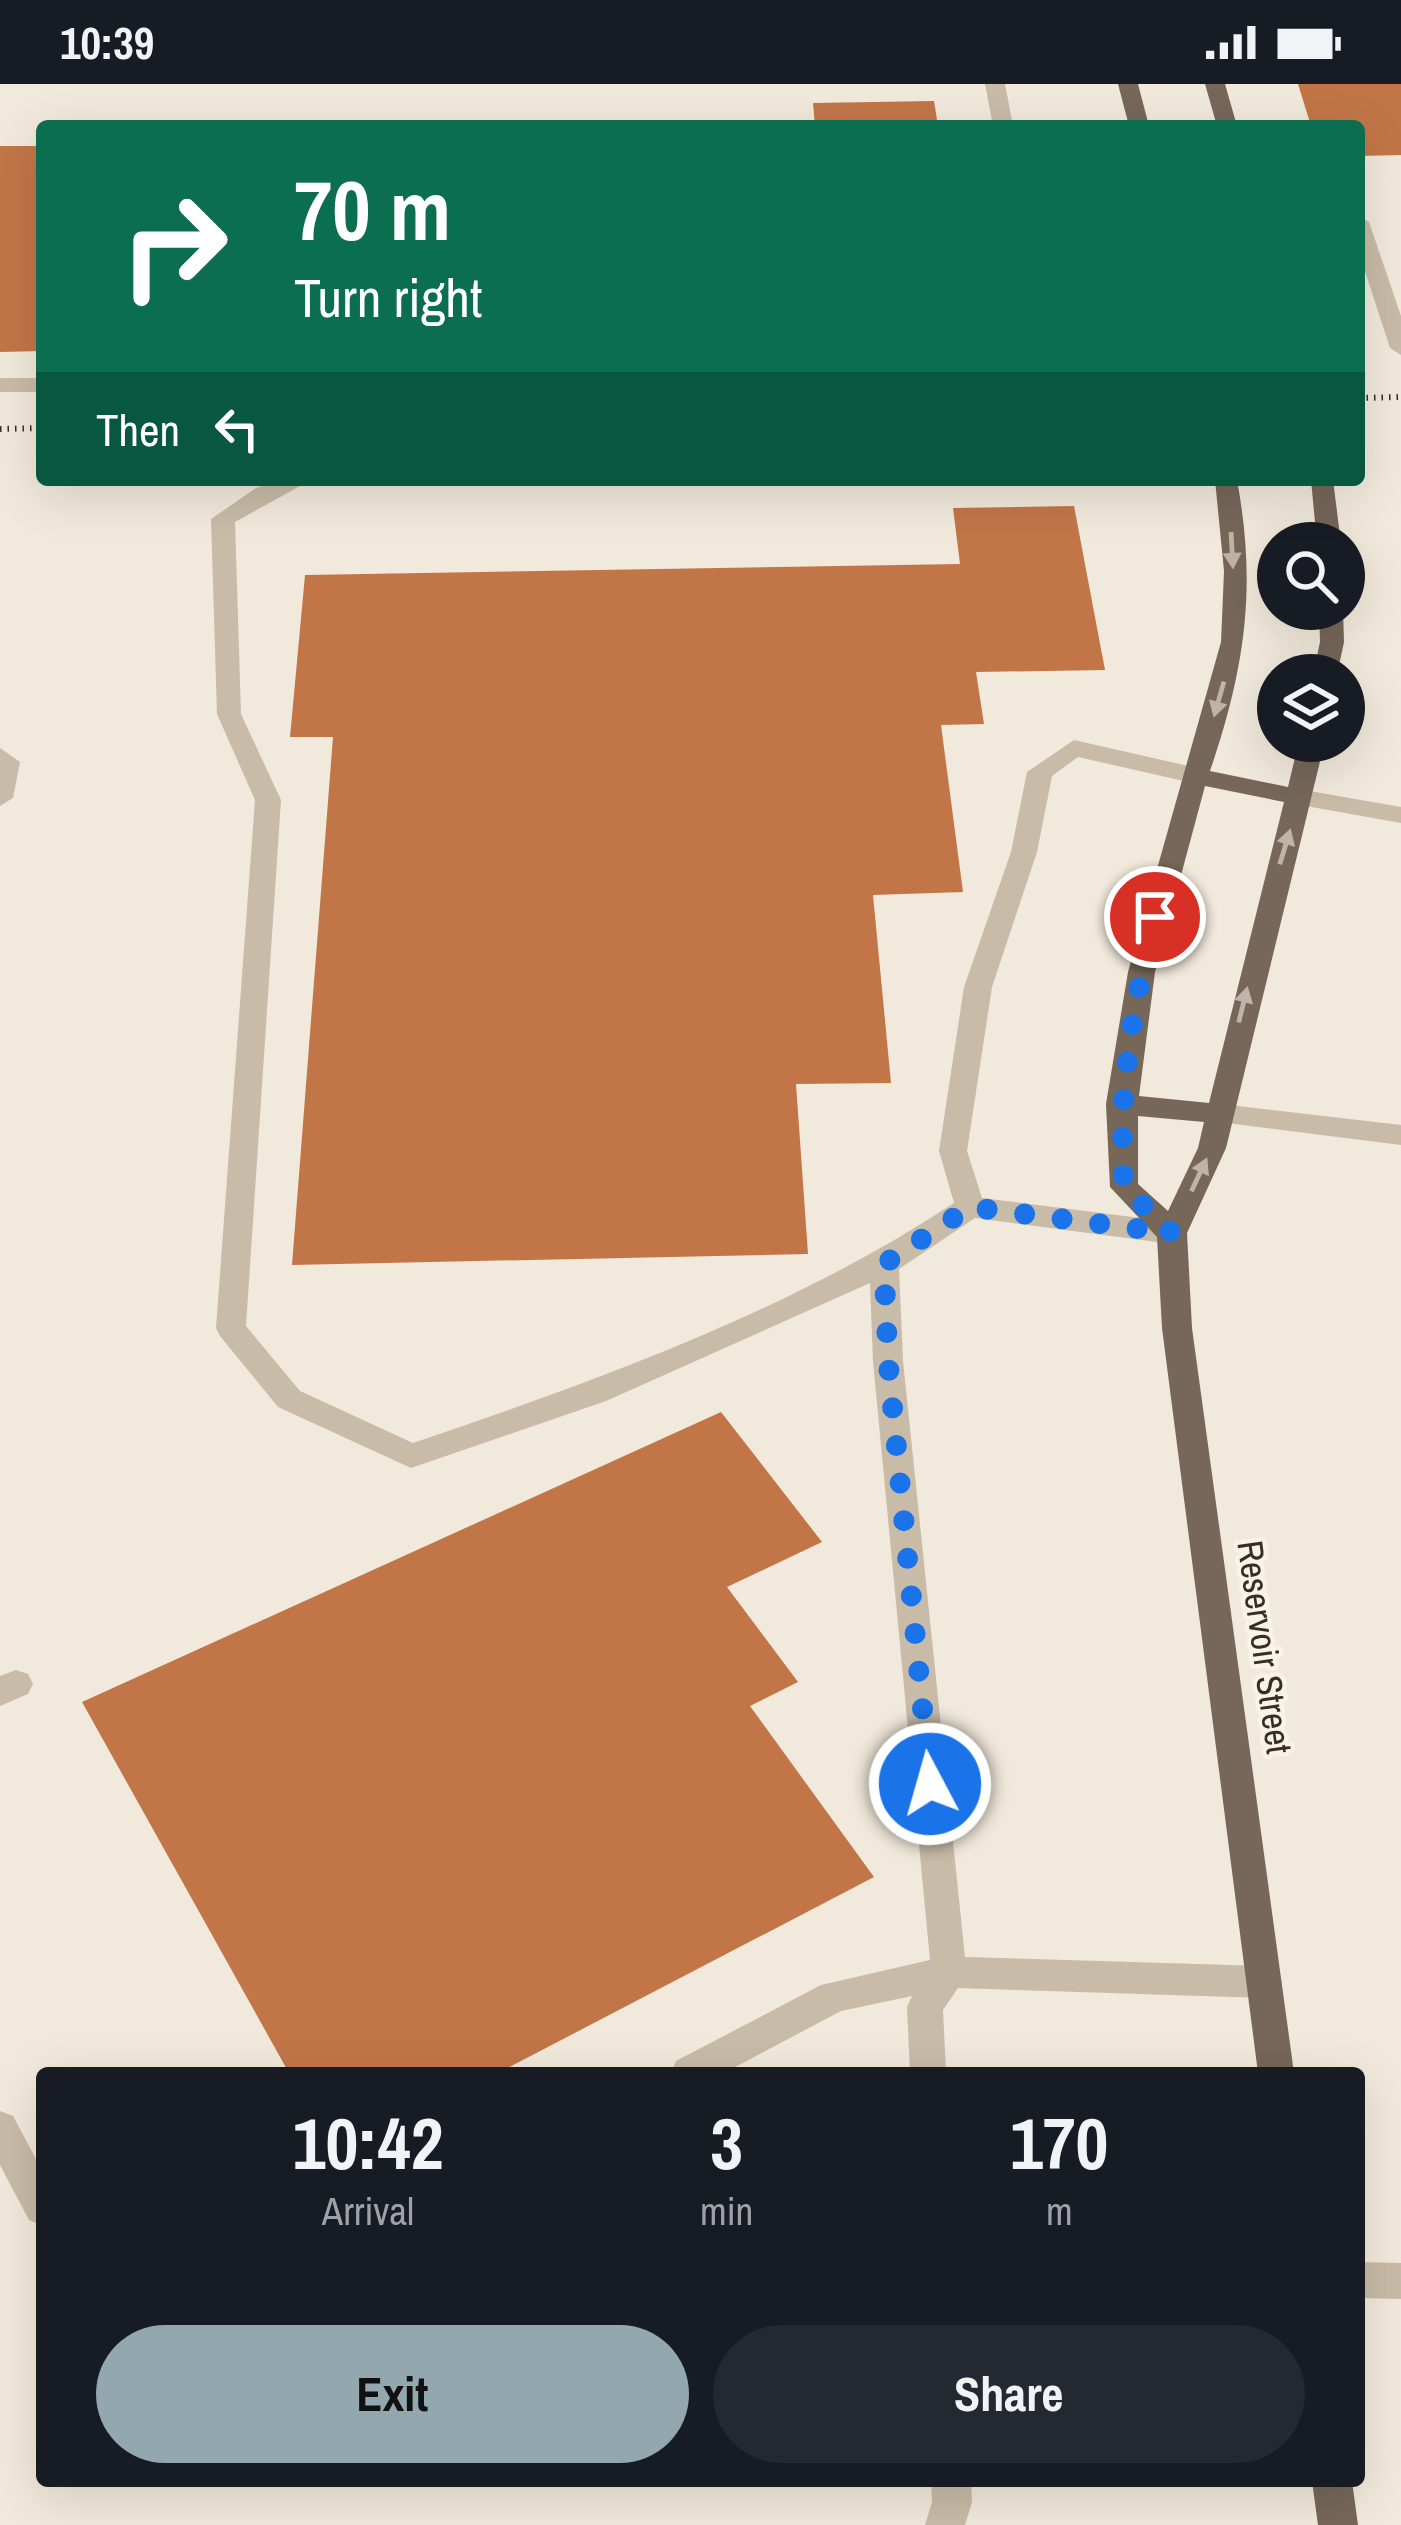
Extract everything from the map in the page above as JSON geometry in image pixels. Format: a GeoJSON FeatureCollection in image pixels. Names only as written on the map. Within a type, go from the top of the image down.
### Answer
{"type":"FeatureCollection","features":[{"type":"Feature","properties":{"kind":"main road"},"geometry":{"type":"LineString","coordinates":[[1127,84],[1137,120]]}},
{"type":"Feature","properties":{"kind":"main road"},"geometry":{"type":"LineString","coordinates":[[1215,84],[1224,120]]}},
{"type":"Feature","properties":{"kind":"main road"},"geometry":{"type":"LineString","coordinates":[[1226,486],[1235,620],[1231,659],[1173,844],[1136,990],[1120,1104],[1124,1187],[1172,1233],[1212,1148],[1307,762]]}},
{"type":"Feature","properties":{"kind":"main road"},"geometry":{"type":"LineString","coordinates":[[1323,486],[1327,522]]}},
{"type":"Feature","properties":{"kind":"main road"},"geometry":{"type":"LineString","coordinates":[[1197,776],[1298,797]]}},
{"type":"Feature","properties":{"kind":"main road"},"geometry":{"type":"LineString","coordinates":[[1120,1104],[1221,1114]]}},
{"type":"Feature","properties":{"kind":"main road","name":"Reservoir Street"},"geometry":{"type":"LineString","coordinates":[[1172,1233],[1177,1328],[1275,2067]]}},
{"type":"Feature","properties":{"kind":"main road"},"geometry":{"type":"LineString","coordinates":[[1333,2487],[1338,2525]]}},
{"type":"Feature","properties":{"kind":"lane"},"geometry":{"type":"LineString","coordinates":[[995,84],[1002,120]]}},
{"type":"Feature","properties":{"kind":"lane"},"geometry":{"type":"LineString","coordinates":[[1365,239],[1401,348]]}},
{"type":"Feature","properties":{"kind":"lane"},"geometry":{"type":"LineString","coordinates":[[0,386],[36,385]]}},
{"type":"Feature","properties":{"kind":"lane"},"geometry":{"type":"LineString","coordinates":[[284,486],[223,519],[229,714],[268,800],[231,1328],[289,1399],[410,1456],[595,1393],[884,1264],[970,1207],[1172,1233]]}},
{"type":"Feature","properties":{"kind":"lane"},"geometry":{"type":"LineString","coordinates":[[970,1207],[953,1151],[978,987],[1024,852],[1040,772],[1074,748],[1197,776]]}},
{"type":"Feature","properties":{"kind":"lane"},"geometry":{"type":"LineString","coordinates":[[0,756],[7,761],[0,798]]}},
{"type":"Feature","properties":{"kind":"lane"},"geometry":{"type":"LineString","coordinates":[[1298,797],[1401,815]]}},
{"type":"Feature","properties":{"kind":"lane"},"geometry":{"type":"LineString","coordinates":[[1221,1114],[1400,1138]]}},
{"type":"Feature","properties":{"kind":"lane"},"geometry":{"type":"LineString","coordinates":[[884,1264],[888,1361],[949,1972],[925,2007],[928,2067]]}},
{"type":"Feature","properties":{"kind":"lane"},"geometry":{"type":"LineString","coordinates":[[700,2067],[834,1996],[949,1972],[1264,1982]]}},
{"type":"Feature","properties":{"kind":"lane"},"geometry":{"type":"LineString","coordinates":[[0,2128],[36,2197]]}},
{"type":"Feature","properties":{"kind":"lane"},"geometry":{"type":"LineString","coordinates":[[1365,2280],[1401,2281]]}},
{"type":"Feature","properties":{"kind":"lane"},"geometry":{"type":"LineString","coordinates":[[946,2525],[951,2487]]}},
{"type":"Feature","properties":{"kind":"building"},"geometry":{"type":"Polygon","coordinates":[[[1298,84],[1401,84],[1401,155],[1365,156],[1365,120],[1309,120],[1298,84]]]}},
{"type":"Feature","properties":{"kind":"building"},"geometry":{"type":"Polygon","coordinates":[[[934,101],[937,120],[814,120],[813,103],[934,101]]]}},
{"type":"Feature","properties":{"kind":"building"},"geometry":{"type":"Polygon","coordinates":[[[0,146],[36,146],[36,351],[0,352],[0,146]]]}},
{"type":"Feature","properties":{"kind":"building"},"geometry":{"type":"Polygon","coordinates":[[[1074,506],[1105,670],[976,672],[984,724],[941,725],[963,892],[873,895],[891,1083],[796,1084],[808,1254],[292,1265],[333,737],[290,737],[305,575],[960,564],[953,508],[1074,506]]]}},
{"type":"Feature","properties":{"kind":"building"},"geometry":{"type":"Polygon","coordinates":[[[721,1412],[822,1542],[727,1587],[798,1682],[750,1706],[874,1877],[510,2067],[286,2067],[82,1702],[721,1412]]]}},
{"type":"Feature","properties":{"kind":"railway"},"geometry":{"type":"LineString","coordinates":[[1365,398],[1401,397]]}},
{"type":"Feature","properties":{"kind":"railway"},"geometry":{"type":"LineString","coordinates":[[0,429],[36,428]]}},
{"type":"Feature","properties":{"kind":"route"},"geometry":{"type":"LineString","coordinates":[[930,1784],[888,1361],[884,1264],[970,1207],[1172,1233],[1124,1187],[1120,1126],[1136,990],[1155,917]]}}]}
